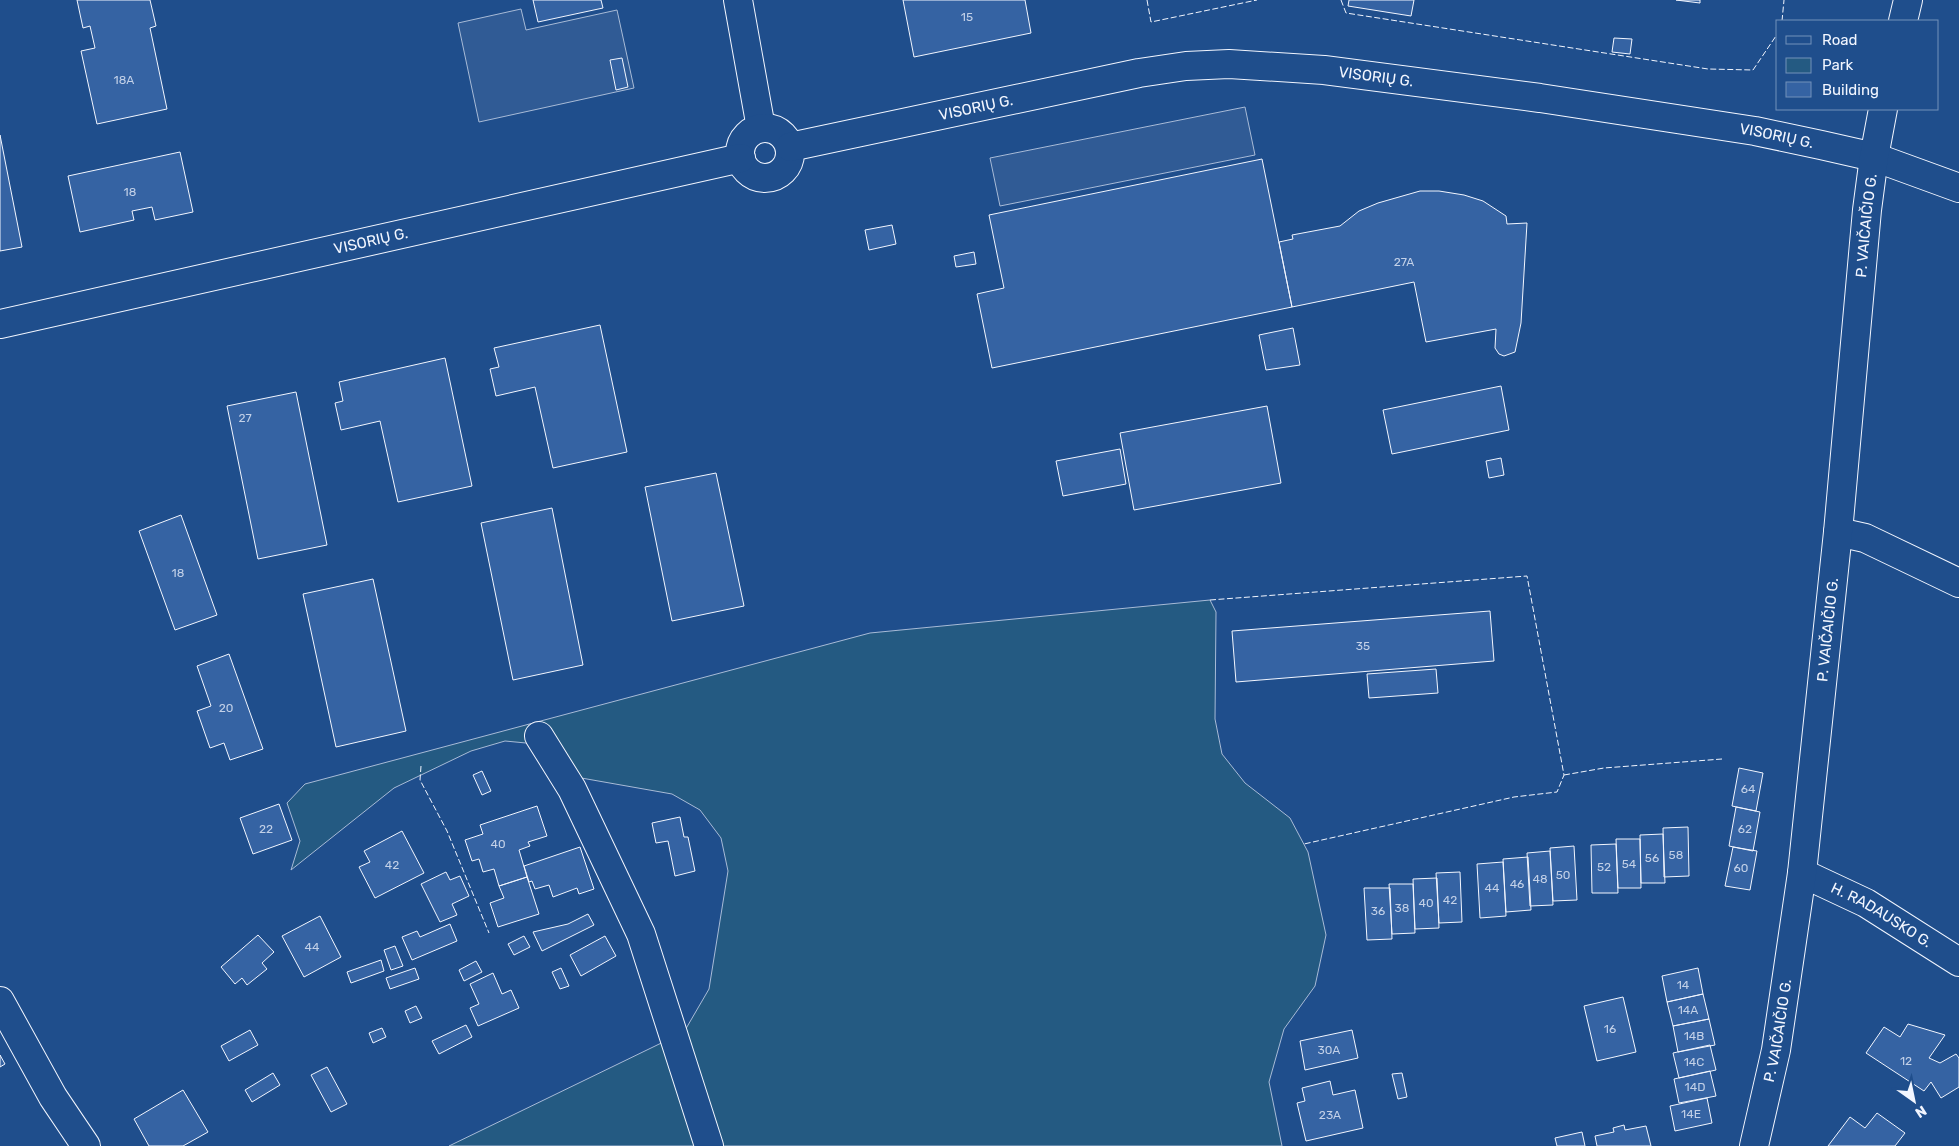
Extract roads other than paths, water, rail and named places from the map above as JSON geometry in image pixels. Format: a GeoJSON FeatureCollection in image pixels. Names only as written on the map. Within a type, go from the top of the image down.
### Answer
{"type":"FeatureCollection","features":[{"type":"Feature","properties":{"kind":"street"},"geometry":{"type":"LineString","coordinates":[[738,0],[761,128]]}},
{"type":"Feature","properties":{"kind":"street"},"geometry":{"type":"LineString","coordinates":[[1903,20],[1908,0]]}},
{"type":"Feature","properties":{"kind":"street","name":"VISORIŲ G."},"geometry":{"type":"LineString","coordinates":[[790,147],[1139,73],[1186,66],[1229,64],[1324,70],[1540,98],[1755,131],[1874,157],[1959,188]]}},
{"type":"Feature","properties":{"kind":"street","name":"P. VAIČAIČIO G."},"geometry":{"type":"LineString","coordinates":[[1754,1146],[1776,1050],[1802,873],[1838,532],[1874,157],[1883,110]]}},
{"type":"Feature","properties":{"kind":"street"},"geometry":{"type":"LineString","coordinates":[[761,128],[770,128],[779,132],[786,138],[790,147],[788,163],[778,174],[771,177],[755,176],[748,171],[741,158],[740,150],[747,135],[761,128]]}},
{"type":"Feature","properties":{"kind":"street","name":"VISORIŲ G."},"geometry":{"type":"LineString","coordinates":[[0,324],[741,158]]}},
{"type":"Feature","properties":{"kind":"street"},"geometry":{"type":"LineString","coordinates":[[1838,532],[1865,538],[1959,583]]}},
{"type":"Feature","properties":{"kind":"street"},"geometry":{"type":"LineString","coordinates":[[539,736],[572,789],[641,934],[709,1146]]}},
{"type":"Feature","properties":{"kind":"street","name":"H. RADAUSKO G."},"geometry":{"type":"LineString","coordinates":[[1802,873],[1866,903],[1959,962]]}},
{"type":"Feature","properties":{"kind":"street"},"geometry":{"type":"LineString","coordinates":[[0,1001],[53,1097],[86,1146]]}}]}
